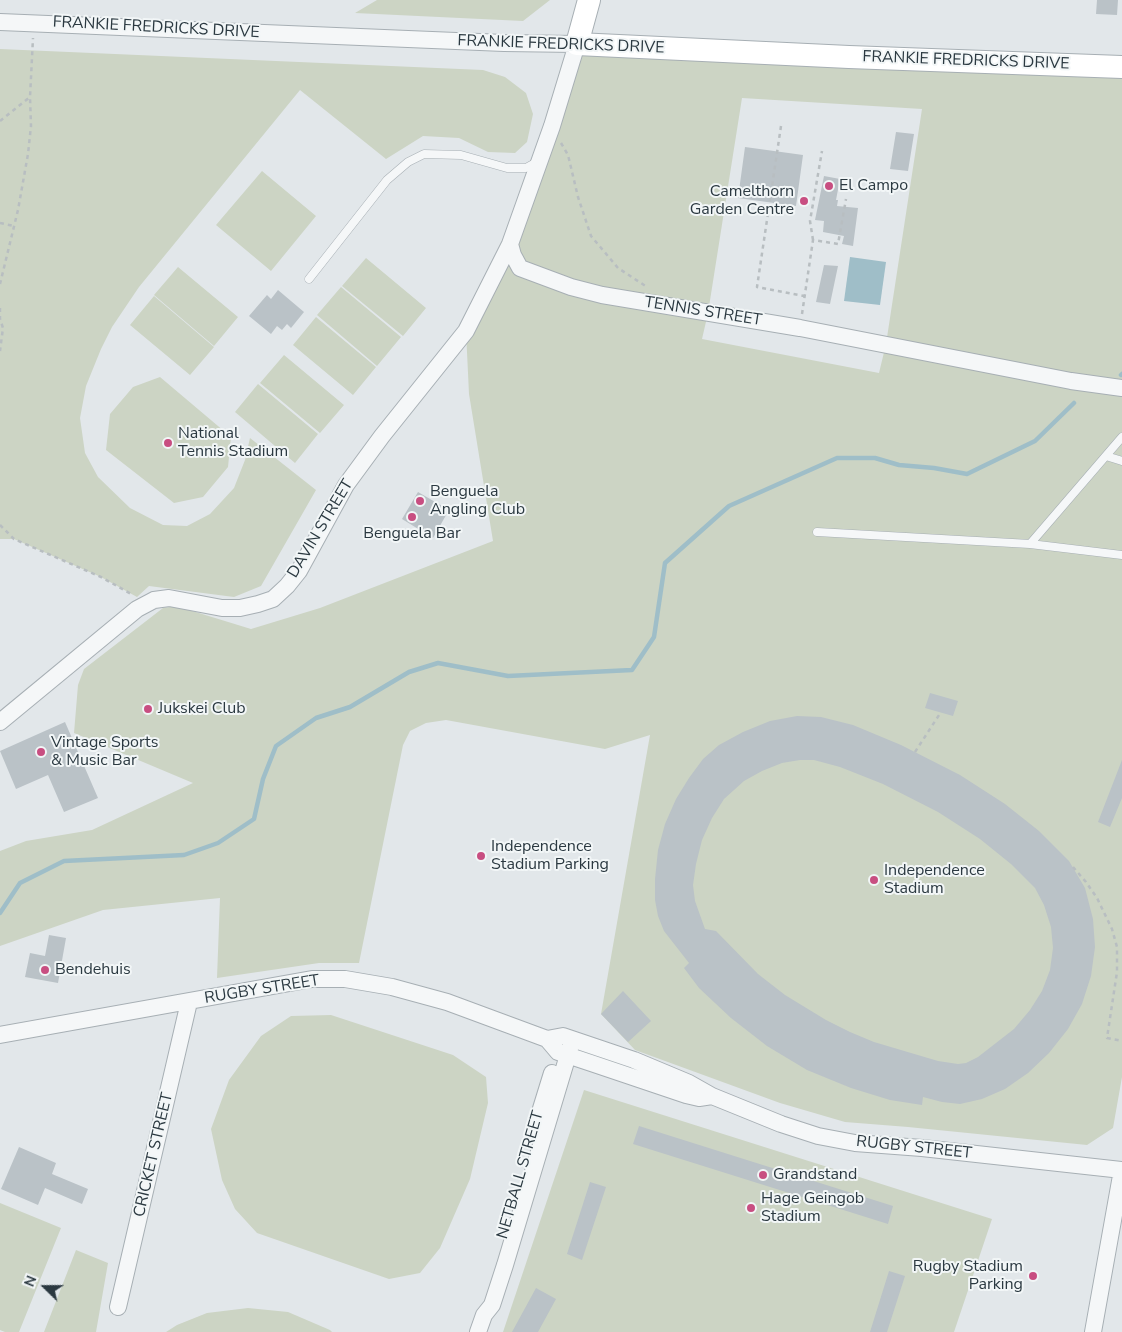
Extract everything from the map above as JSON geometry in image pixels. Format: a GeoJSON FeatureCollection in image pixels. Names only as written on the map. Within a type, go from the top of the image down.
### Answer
{"type":"FeatureCollection","features":[{"type":"Feature","properties":{"kind":"street"},"geometry":{"type":"LineString","coordinates":[[510,244],[552,126],[589,0]]}},
{"type":"Feature","properties":{"kind":"street","name":"FRANKIE FREDRICKS DRIVE"},"geometry":{"type":"LineString","coordinates":[[0,22],[1122,67]]}},
{"type":"Feature","properties":{"kind":"street","name":"TENNIS STREET"},"geometry":{"type":"LineString","coordinates":[[510,244],[520,268],[571,287],[602,296],[800,328],[1071,381],[1122,388]]}},
{"type":"Feature","properties":{"kind":"street","name":"DAVIN STREET"},"geometry":{"type":"LineString","coordinates":[[0,722],[137,609],[154,600],[169,598],[222,608],[240,608],[273,598],[287,586],[299,570],[346,485],[382,436],[466,331],[510,244]]}},
{"type":"Feature","properties":{"kind":"street","name":"RUGBY STREET"},"geometry":{"type":"LineString","coordinates":[[0,1035],[312,979],[345,979],[392,986],[447,1002],[566,1046],[642,1063],[690,1083],[712,1096],[781,1124],[818,1136],[855,1143],[922,1148],[1122,1170]]}},
{"type":"Feature","properties":{"kind":"street","name":"CRICKET STREET"},"geometry":{"type":"LineString","coordinates":[[118,1307],[189,1002]]}},
{"type":"Feature","properties":{"kind":"street","name":"NETBALL STREET"},"geometry":{"type":"LineString","coordinates":[[478,1332],[484,1315],[484,1298],[566,1046]]}},
{"type":"Feature","properties":{"kind":"street"},"geometry":{"type":"LineString","coordinates":[[1093,1332],[1122,1170]]}},
{"type":"Feature","properties":{"kind":"lane"},"geometry":{"type":"LineString","coordinates":[[308,279],[388,180],[408,162],[424,154],[461,154],[507,168],[526,168],[539,161]]}},
{"type":"Feature","properties":{"kind":"lane"},"geometry":{"type":"LineString","coordinates":[[1030,544],[1122,437]]}},
{"type":"Feature","properties":{"kind":"lane"},"geometry":{"type":"LineString","coordinates":[[1106,456],[1122,461]]}},
{"type":"Feature","properties":{"kind":"lane"},"geometry":{"type":"LineString","coordinates":[[817,532],[1030,544],[1122,554]]}},
{"type":"Feature","properties":{"kind":"path"},"geometry":{"type":"LineString","coordinates":[[0,284],[28,154],[31,126],[30,97],[34,23]]}},
{"type":"Feature","properties":{"kind":"path"},"geometry":{"type":"LineString","coordinates":[[0,122],[30,97]]}},
{"type":"Feature","properties":{"kind":"path"},"geometry":{"type":"LineString","coordinates":[[552,126],[568,155],[578,197],[592,236],[618,268],[653,290]]}},
{"type":"Feature","properties":{"kind":"path"},"geometry":{"type":"LineString","coordinates":[[781,126],[757,287],[804,296]]}},
{"type":"Feature","properties":{"kind":"path"},"geometry":{"type":"LineString","coordinates":[[800,328],[813,240],[810,221],[822,151]]}},
{"type":"Feature","properties":{"kind":"path"},"geometry":{"type":"LineString","coordinates":[[813,240],[838,244],[846,200]]}},
{"type":"Feature","properties":{"kind":"path"},"geometry":{"type":"LineString","coordinates":[[0,224],[14,226]]}},
{"type":"Feature","properties":{"kind":"path"},"geometry":{"type":"LineString","coordinates":[[0,308],[0,319],[3,328],[0,351]]}},
{"type":"Feature","properties":{"kind":"path"},"geometry":{"type":"LineString","coordinates":[[0,525],[14,538],[101,577],[136,597],[137,609]]}},
{"type":"Feature","properties":{"kind":"path"},"geometry":{"type":"LineString","coordinates":[[915,752],[941,712]]}},
{"type":"Feature","properties":{"kind":"path"},"geometry":{"type":"LineString","coordinates":[[1073,867],[1097,898],[1112,929],[1117,947],[1117,972],[1107,1038],[1122,1041]]}},
{"type":"Feature","properties":{"kind":"green space"},"geometry":{"type":"Polygon","coordinates":[[[377,0],[550,0],[523,21],[355,13],[377,0]]]}},
{"type":"Feature","properties":{"kind":"green space"},"geometry":{"type":"Polygon","coordinates":[[[577,44],[1122,70],[1122,1077],[1113,1128],[1087,1145],[845,1122],[780,1103],[635,1050],[601,1014],[650,735],[605,749],[446,720],[426,723],[410,731],[403,745],[359,963],[319,963],[217,978],[220,898],[103,910],[0,946],[0,851],[26,841],[92,830],[193,783],[74,733],[78,685],[84,669],[163,608],[176,606],[251,629],[320,608],[493,541],[469,394],[466,331],[479,306],[577,44]],[[742,98],[708,313],[702,339],[879,373],[886,344],[922,109],[742,98]]]}},
{"type":"Feature","properties":{"kind":"green space"},"geometry":{"type":"Polygon","coordinates":[[[0,49],[483,70],[505,77],[526,93],[533,114],[527,142],[515,153],[488,152],[459,138],[423,136],[386,159],[300,90],[139,287],[112,327],[86,386],[80,418],[85,453],[98,477],[130,508],[163,525],[187,526],[210,514],[234,488],[245,460],[250,438],[316,490],[261,586],[234,597],[149,586],[137,597],[101,577],[14,539],[0,539],[0,49]]]}},
{"type":"Feature","properties":{"kind":"green space"},"geometry":{"type":"Polygon","coordinates":[[[262,171],[316,216],[271,271],[216,225],[262,171]]]}},
{"type":"Feature","properties":{"kind":"green space"},"geometry":{"type":"Polygon","coordinates":[[[366,258],[426,308],[403,336],[342,286],[366,258]]]}},
{"type":"Feature","properties":{"kind":"green space"},"geometry":{"type":"Polygon","coordinates":[[[178,267],[238,317],[214,346],[154,295],[178,267]]]}},
{"type":"Feature","properties":{"kind":"green space"},"geometry":{"type":"Polygon","coordinates":[[[341,287],[401,337],[377,366],[317,315],[341,287]]]}},
{"type":"Feature","properties":{"kind":"green space"},"geometry":{"type":"Polygon","coordinates":[[[154,296],[214,347],[190,375],[130,325],[154,296]]]}},
{"type":"Feature","properties":{"kind":"green space"},"geometry":{"type":"Polygon","coordinates":[[[316,317],[376,367],[353,395],[293,345],[316,317]]]}},
{"type":"Feature","properties":{"kind":"green space"},"geometry":{"type":"Polygon","coordinates":[[[284,355],[344,405],[320,433],[260,383],[284,355]]]}},
{"type":"Feature","properties":{"kind":"green space","name":"National Tennis Stadium"},"geometry":{"type":"Polygon","coordinates":[[[160,377],[231,437],[228,467],[203,497],[174,503],[106,450],[110,414],[133,387],[160,377]]]}},
{"type":"Feature","properties":{"kind":"green space"},"geometry":{"type":"Polygon","coordinates":[[[258,384],[318,434],[295,463],[235,412],[258,384]]]}},
{"type":"Feature","properties":{"kind":"green space"},"geometry":{"type":"Polygon","coordinates":[[[331,1015],[453,1055],[486,1077],[488,1103],[470,1179],[440,1248],[420,1273],[389,1279],[257,1233],[235,1209],[222,1180],[211,1129],[229,1080],[261,1036],[291,1016],[331,1015]]]}},
{"type":"Feature","properties":{"kind":"green space","name":"Hage Geingob Stadium"},"geometry":{"type":"Polygon","coordinates":[[[584,1090],[992,1219],[954,1332],[503,1332],[584,1090]]]}},
{"type":"Feature","properties":{"kind":"green space"},"geometry":{"type":"Polygon","coordinates":[[[0,1203],[61,1228],[19,1332],[0,1330],[0,1203]]]}},
{"type":"Feature","properties":{"kind":"green space"},"geometry":{"type":"Polygon","coordinates":[[[76,1250],[108,1263],[96,1332],[44,1332],[76,1250]]]}},
{"type":"Feature","properties":{"kind":"green space"},"geometry":{"type":"Polygon","coordinates":[[[248,1308],[288,1312],[332,1332],[166,1332],[177,1325],[207,1313],[248,1308]]]}},
{"type":"Feature","properties":{"kind":"water"},"geometry":{"type":"Polygon","coordinates":[[[850,257],[886,262],[880,305],[844,301],[850,257]]]}},
{"type":"Feature","properties":{"kind":"building"},"geometry":{"type":"Polygon","coordinates":[[[1097,0],[1118,0],[1117,15],[1096,14],[1097,0]]]}},
{"type":"Feature","properties":{"kind":"building"},"geometry":{"type":"Polygon","coordinates":[[[896,132],[914,134],[908,171],[890,169],[896,132]]]}},
{"type":"Feature","properties":{"kind":"building"},"geometry":{"type":"Polygon","coordinates":[[[745,147],[803,155],[796,206],[738,198],[745,147]]]}},
{"type":"Feature","properties":{"kind":"building"},"geometry":{"type":"Polygon","coordinates":[[[824,176],[840,179],[836,200],[838,200],[837,206],[858,208],[853,246],[842,244],[844,236],[823,232],[824,221],[815,220],[824,176]]]}},
{"type":"Feature","properties":{"kind":"building"},"geometry":{"type":"Polygon","coordinates":[[[824,265],[838,266],[830,304],[816,302],[824,265]]]}},
{"type":"Feature","properties":{"kind":"building"},"geometry":{"type":"Polygon","coordinates":[[[278,290],[304,312],[291,328],[287,324],[282,330],[277,326],[271,334],[249,316],[267,295],[271,299],[278,290]]]}},
{"type":"Feature","properties":{"kind":"building"},"geometry":{"type":"Polygon","coordinates":[[[418,492],[449,510],[433,538],[402,519],[418,492]]]}},
{"type":"Feature","properties":{"kind":"building"},"geometry":{"type":"Polygon","coordinates":[[[930,693],[958,701],[953,716],[925,708],[930,693]]]}},
{"type":"Feature","properties":{"kind":"building"},"geometry":{"type":"Polygon","coordinates":[[[797,716],[821,717],[853,725],[901,745],[960,775],[1005,804],[1039,831],[1069,861],[1085,888],[1093,919],[1095,947],[1091,976],[1082,1004],[1068,1029],[1049,1053],[1028,1073],[1005,1089],[982,1099],[960,1104],[923,1097],[922,1105],[890,1100],[851,1088],[807,1070],[767,1046],[731,1018],[699,988],[684,968],[689,963],[664,931],[658,916],[655,900],[658,850],[665,824],[676,799],[703,759],[719,745],[743,732],[770,721],[797,716]],[[814,760],[782,763],[762,771],[744,781],[724,799],[712,818],[702,840],[696,864],[693,885],[695,901],[705,929],[716,931],[758,974],[785,995],[850,1032],[874,1042],[938,1061],[958,1064],[966,1063],[978,1057],[1014,1029],[1030,1010],[1042,991],[1050,970],[1053,948],[1051,927],[1044,905],[1035,888],[1011,864],[980,839],[938,812],[883,784],[840,767],[814,760]]]}},
{"type":"Feature","properties":{"kind":"building"},"geometry":{"type":"Polygon","coordinates":[[[65,722],[98,798],[64,812],[48,775],[16,789],[0,751],[65,722]]]}},
{"type":"Feature","properties":{"kind":"building"},"geometry":{"type":"Polygon","coordinates":[[[1122,760],[1122,798],[1110,827],[1098,822],[1122,760]]]}},
{"type":"Feature","properties":{"kind":"building"},"geometry":{"type":"Polygon","coordinates":[[[49,935],[66,938],[58,983],[25,977],[30,953],[45,956],[49,935]]]}},
{"type":"Feature","properties":{"kind":"building"},"geometry":{"type":"Polygon","coordinates":[[[623,991],[651,1021],[628,1042],[601,1014],[623,991]]]}},
{"type":"Feature","properties":{"kind":"building","name":"Grandstand"},"geometry":{"type":"Polygon","coordinates":[[[639,1126],[893,1206],[888,1224],[633,1144],[639,1126]]]}},
{"type":"Feature","properties":{"kind":"building"},"geometry":{"type":"Polygon","coordinates":[[[19,1147],[56,1163],[52,1174],[88,1189],[82,1204],[45,1188],[38,1205],[1,1189],[19,1147]]]}},
{"type":"Feature","properties":{"kind":"building"},"geometry":{"type":"Polygon","coordinates":[[[590,1182],[606,1187],[582,1260],[567,1254],[590,1182]]]}},
{"type":"Feature","properties":{"kind":"building"},"geometry":{"type":"Polygon","coordinates":[[[889,1271],[905,1276],[887,1332],[870,1332],[889,1271]]]}},
{"type":"Feature","properties":{"kind":"building"},"geometry":{"type":"Polygon","coordinates":[[[536,1288],[556,1299],[538,1332],[512,1332],[536,1288]]]}},
{"type":"Feature","properties":{"kind":"waterway"},"geometry":{"type":"LineString","coordinates":[[0,913],[20,883],[64,861],[184,855],[218,843],[254,819],[263,779],[276,746],[316,718],[350,707],[409,672],[438,663],[508,676],[632,670],[654,637],[665,563],[729,506],[837,458],[875,458],[899,465],[934,468],[967,474],[1035,441],[1074,403]]}},
{"type":"Feature","properties":{"kind":"place","name":"El Campo"},"geometry":{"type":"Point","coordinates":[829,186]}},
{"type":"Feature","properties":{"kind":"place","name":"Camelthorn Garden Centre"},"geometry":{"type":"Point","coordinates":[804,201]}},
{"type":"Feature","properties":{"kind":"place","name":"National Tennis Stadium"},"geometry":{"type":"Point","coordinates":[168,443]}},
{"type":"Feature","properties":{"kind":"place","name":"Benguela Angling Club"},"geometry":{"type":"Point","coordinates":[420,501]}},
{"type":"Feature","properties":{"kind":"place","name":"Benguela Bar"},"geometry":{"type":"Point","coordinates":[412,517]}},
{"type":"Feature","properties":{"kind":"place","name":"Jukskei Club"},"geometry":{"type":"Point","coordinates":[148,709]}},
{"type":"Feature","properties":{"kind":"place","name":"Vintage Sports & Music Bar"},"geometry":{"type":"Point","coordinates":[41,752]}},
{"type":"Feature","properties":{"kind":"place","name":"Independence Stadium Parking"},"geometry":{"type":"Point","coordinates":[481,856]}},
{"type":"Feature","properties":{"kind":"place","name":"Independence Stadium"},"geometry":{"type":"Point","coordinates":[874,880]}},
{"type":"Feature","properties":{"kind":"place","name":"Bendehuis"},"geometry":{"type":"Point","coordinates":[45,970]}},
{"type":"Feature","properties":{"kind":"place","name":"Grandstand"},"geometry":{"type":"Point","coordinates":[763,1175]}},
{"type":"Feature","properties":{"kind":"place","name":"Hage Geingob Stadium"},"geometry":{"type":"Point","coordinates":[751,1208]}},
{"type":"Feature","properties":{"kind":"place","name":"Rugby Stadium Parking"},"geometry":{"type":"Point","coordinates":[1033,1276]}}]}
